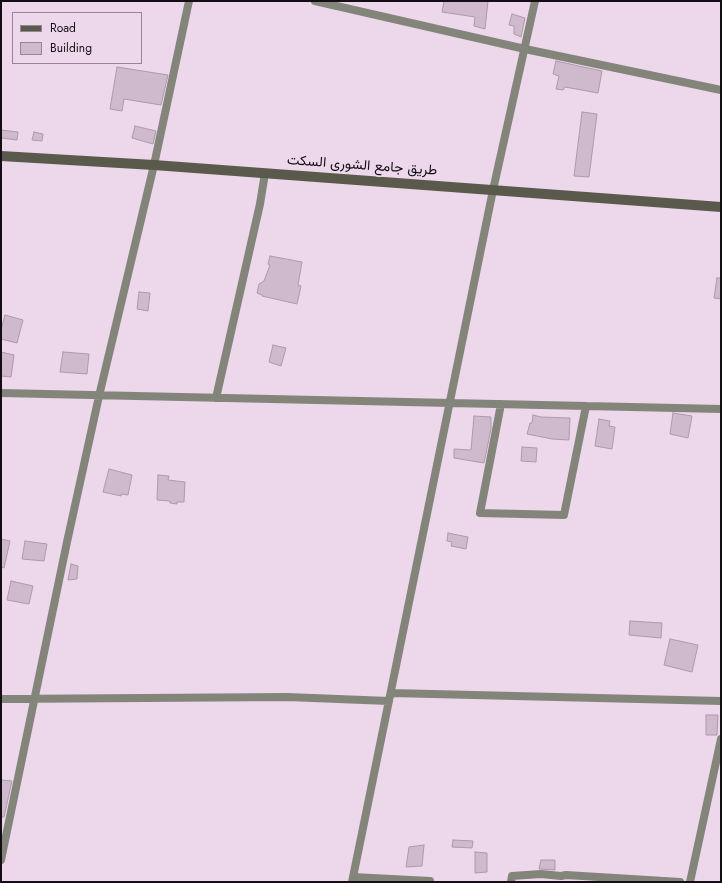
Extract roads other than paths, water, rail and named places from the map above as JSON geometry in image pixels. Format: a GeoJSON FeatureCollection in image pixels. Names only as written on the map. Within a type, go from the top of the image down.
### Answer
{"type":"FeatureCollection","features":[{"type":"Feature","properties":{"kind":"main road","name":"طريق جامع الشورى السكت"},"geometry":{"type":"LineString","coordinates":[[1,156],[154,165],[590,196],[721,207]]}},
{"type":"Feature","properties":{"kind":"street"},"geometry":{"type":"LineString","coordinates":[[1,860],[65,550],[154,165],[189,1]]}},
{"type":"Feature","properties":{"kind":"street"},"geometry":{"type":"LineString","coordinates":[[315,1],[721,90]]}},
{"type":"Feature","properties":{"kind":"street"},"geometry":{"type":"LineString","coordinates":[[430,882],[352,879],[493,190],[535,1]]}},
{"type":"Feature","properties":{"kind":"street"},"geometry":{"type":"LineString","coordinates":[[216,398],[260,204],[265,173]]}},
{"type":"Feature","properties":{"kind":"street"},"geometry":{"type":"LineString","coordinates":[[1,393],[721,409]]}},
{"type":"Feature","properties":{"kind":"street"},"geometry":{"type":"LineString","coordinates":[[501,404],[480,513],[564,515],[586,406]]}},
{"type":"Feature","properties":{"kind":"street"},"geometry":{"type":"LineString","coordinates":[[1,699],[390,697],[721,700]]}},
{"type":"Feature","properties":{"kind":"street"},"geometry":{"type":"LineString","coordinates":[[690,882],[721,739]]}},
{"type":"Feature","properties":{"kind":"street"},"geometry":{"type":"LineString","coordinates":[[511,882],[512,876],[541,874],[680,882]]}}]}
